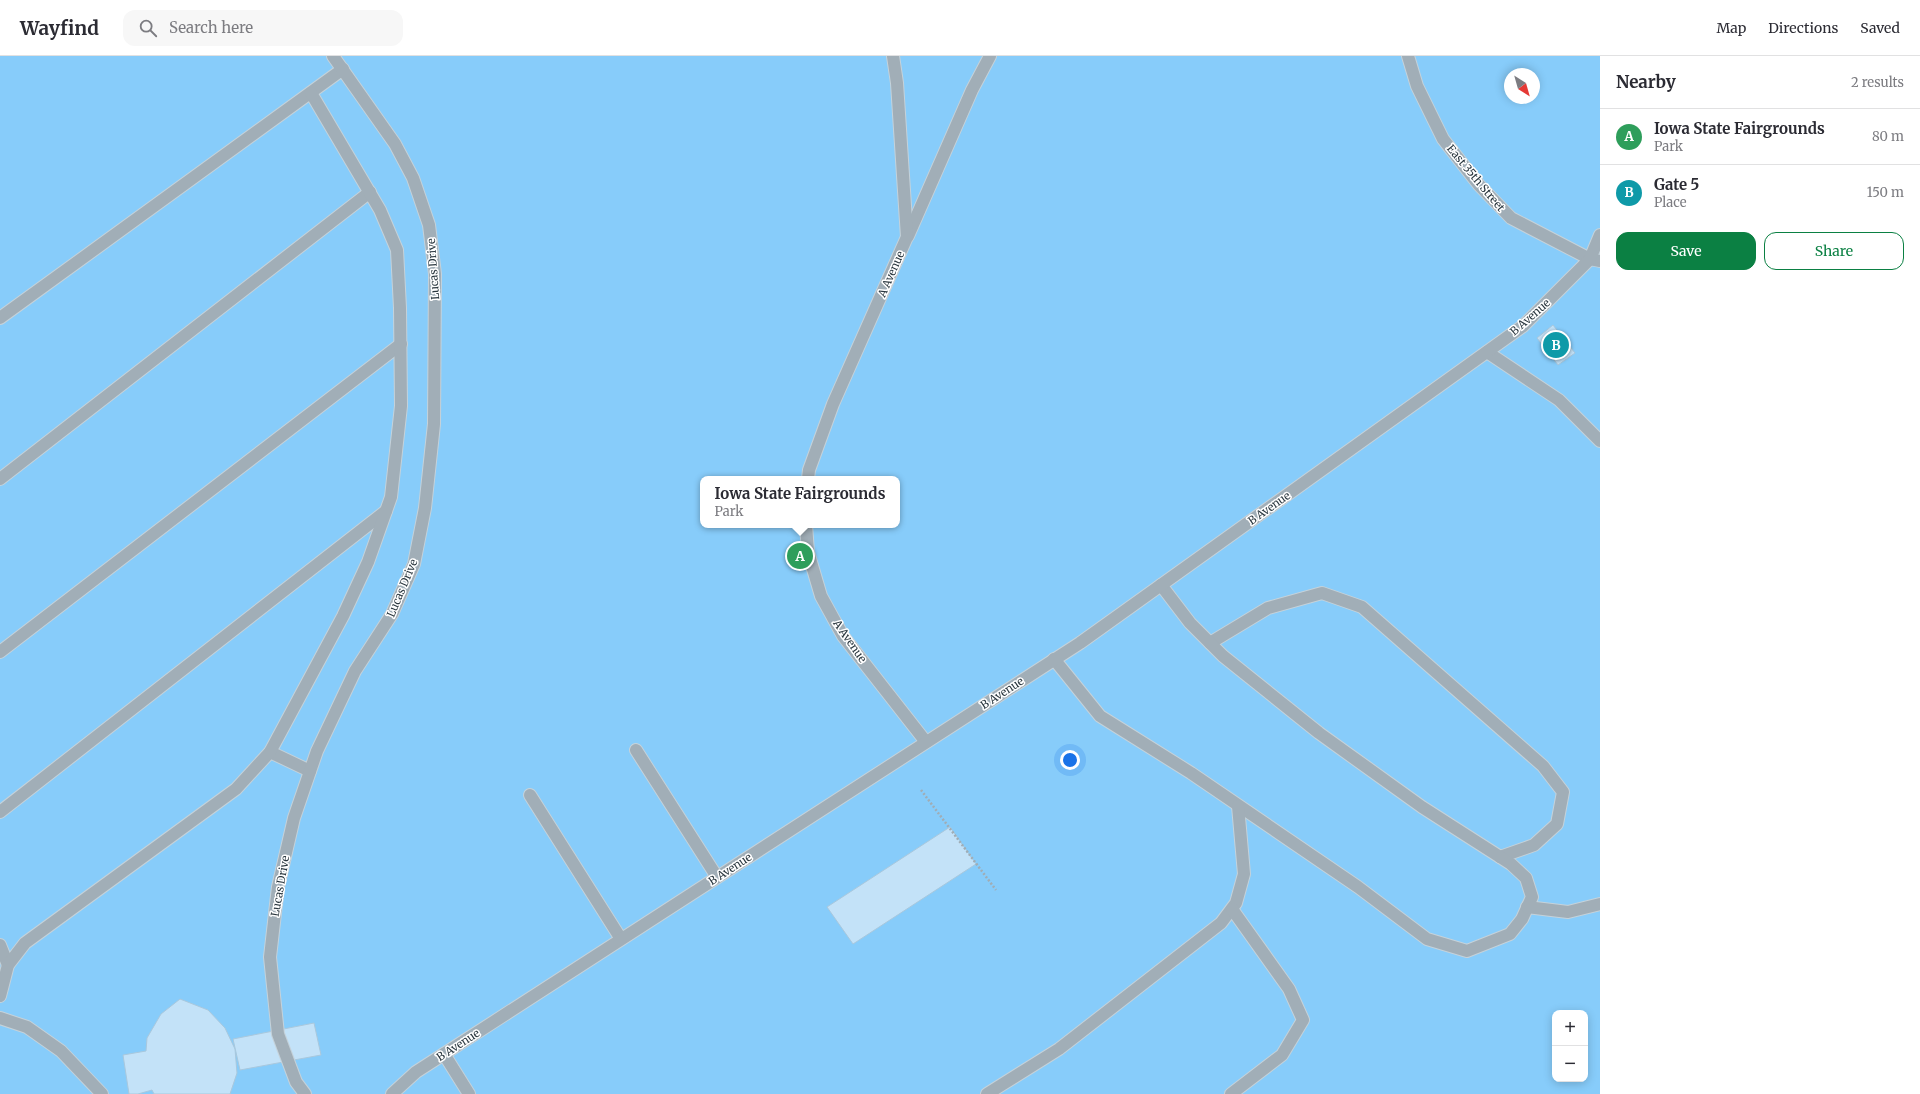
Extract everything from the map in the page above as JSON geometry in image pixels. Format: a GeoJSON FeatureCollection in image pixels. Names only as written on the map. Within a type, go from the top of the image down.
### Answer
{"type":"FeatureCollection","features":[{"type":"Feature","properties":{"kind":"lane","name":"Lucas Drive"},"geometry":{"type":"LineString","coordinates":[[305,1094],[296,1082],[278,1034],[270,957],[278,887],[294,818],[317,751],[355,671],[392,614],[414,564],[425,508],[434,424],[435,274],[429,225],[414,178],[394,144],[333,56]]}},
{"type":"Feature","properties":{"kind":"lane","name":"A Avenue"},"geometry":{"type":"LineString","coordinates":[[808,476],[809,470],[833,404],[907,237],[897,83],[893,56]]}},
{"type":"Feature","properties":{"kind":"lane"},"geometry":{"type":"LineString","coordinates":[[907,237],[972,90],[990,56]]}},
{"type":"Feature","properties":{"kind":"lane","name":"East 35th Street"},"geometry":{"type":"LineString","coordinates":[[1408,56],[1417,86],[1443,138],[1479,185],[1511,218],[1595,260]]}},
{"type":"Feature","properties":{"kind":"lane"},"geometry":{"type":"LineString","coordinates":[[0,318],[343,69]]}},
{"type":"Feature","properties":{"kind":"lane"},"geometry":{"type":"LineString","coordinates":[[0,996],[8,965],[25,943],[236,789],[270,752],[344,616],[368,562],[392,497],[401,406],[397,250],[380,210],[311,93]]}},
{"type":"Feature","properties":{"kind":"lane"},"geometry":{"type":"LineString","coordinates":[[0,478],[370,192]]}},
{"type":"Feature","properties":{"kind":"lane"},"geometry":{"type":"LineString","coordinates":[[1595,260],[1600,234]]}},
{"type":"Feature","properties":{"kind":"lane","name":"B Avenue"},"geometry":{"type":"LineString","coordinates":[[392,1094],[416,1072],[1054,659],[1161,585],[1523,326],[1595,260]]}},
{"type":"Feature","properties":{"kind":"lane"},"geometry":{"type":"LineString","coordinates":[[0,652],[400,344]]}},
{"type":"Feature","properties":{"kind":"lane"},"geometry":{"type":"LineString","coordinates":[[1487,352],[1559,400],[1600,441]]}},
{"type":"Feature","properties":{"kind":"lane"},"geometry":{"type":"LineString","coordinates":[[0,812],[386,511]]}},
{"type":"Feature","properties":{"kind":"lane","name":"A Avenue"},"geometry":{"type":"LineString","coordinates":[[806,528],[808,552],[821,596],[839,629],[926,742]]}},
{"type":"Feature","properties":{"kind":"lane"},"geometry":{"type":"LineString","coordinates":[[1054,659],[1100,716],[1180,766],[1358,887],[1427,939],[1467,951],[1510,934],[1522,919],[1532,897],[1526,878],[1512,864],[1422,807],[1320,733],[1223,656],[1190,623],[1161,585]]}},
{"type":"Feature","properties":{"kind":"lane"},"geometry":{"type":"LineString","coordinates":[[1210,643],[1268,608],[1322,593],[1362,607],[1543,766],[1563,792],[1557,824],[1534,845],[1500,857]]}},
{"type":"Feature","properties":{"kind":"lane"},"geometry":{"type":"LineString","coordinates":[[636,750],[717,877]]}},
{"type":"Feature","properties":{"kind":"lane"},"geometry":{"type":"LineString","coordinates":[[270,752],[310,771]]}},
{"type":"Feature","properties":{"kind":"lane"},"geometry":{"type":"LineString","coordinates":[[530,795],[621,939]]}},
{"type":"Feature","properties":{"kind":"lane"},"geometry":{"type":"LineString","coordinates":[[987,1094],[1060,1049],[1221,923],[1236,902],[1244,874],[1238,806]]}},
{"type":"Feature","properties":{"kind":"lane"},"geometry":{"type":"LineString","coordinates":[[1527,907],[1568,912],[1600,904]]}},
{"type":"Feature","properties":{"kind":"lane"},"geometry":{"type":"LineString","coordinates":[[1231,1094],[1282,1056],[1303,1020],[1289,989],[1232,909]]}},
{"type":"Feature","properties":{"kind":"lane"},"geometry":{"type":"LineString","coordinates":[[0,945],[8,965]]}},
{"type":"Feature","properties":{"kind":"lane"},"geometry":{"type":"LineString","coordinates":[[0,1018],[27,1027],[61,1051],[102,1094]]}},
{"type":"Feature","properties":{"kind":"lane"},"geometry":{"type":"LineString","coordinates":[[444,1054],[469,1094]]}},
{"type":"Feature","properties":{"kind":"lane"},"geometry":{"type":"LineString","coordinates":[[86,1094],[90,1082]]}},
{"type":"Feature","properties":{"kind":"path"},"geometry":{"type":"LineString","coordinates":[[921,790],[996,890]]}},
{"type":"Feature","properties":{"kind":"shaded area"},"geometry":{"type":"Polygon","coordinates":[[[0,56],[1600,56],[1600,1094],[0,1094],[0,56]]]}},
{"type":"Feature","properties":{"kind":"building"},"geometry":{"type":"Polygon","coordinates":[[[1553,325],[1575,353],[1558,365],[1537,338],[1553,325]]]}},
{"type":"Feature","properties":{"kind":"building"},"geometry":{"type":"Polygon","coordinates":[[[950,827],[976,864],[853,944],[827,907],[950,827]]]}},
{"type":"Feature","properties":{"kind":"building"},"geometry":{"type":"Polygon","coordinates":[[[180,999],[208,1010],[225,1028],[235,1049],[237,1073],[230,1094],[154,1094],[152,1090],[138,1094],[129,1094],[123,1055],[146,1051],[147,1038],[161,1014],[180,999]]]}},
{"type":"Feature","properties":{"kind":"building"},"geometry":{"type":"Polygon","coordinates":[[[314,1023],[321,1055],[240,1070],[233,1039],[314,1023]]]}},
{"type":"Feature","properties":{"kind":"place","name":"Gate 5"},"geometry":{"type":"Point","coordinates":[1556,345]}},
{"type":"Feature","properties":{"kind":"place","name":"Iowa State Fairgrounds"},"geometry":{"type":"Point","coordinates":[800,556]}}]}
